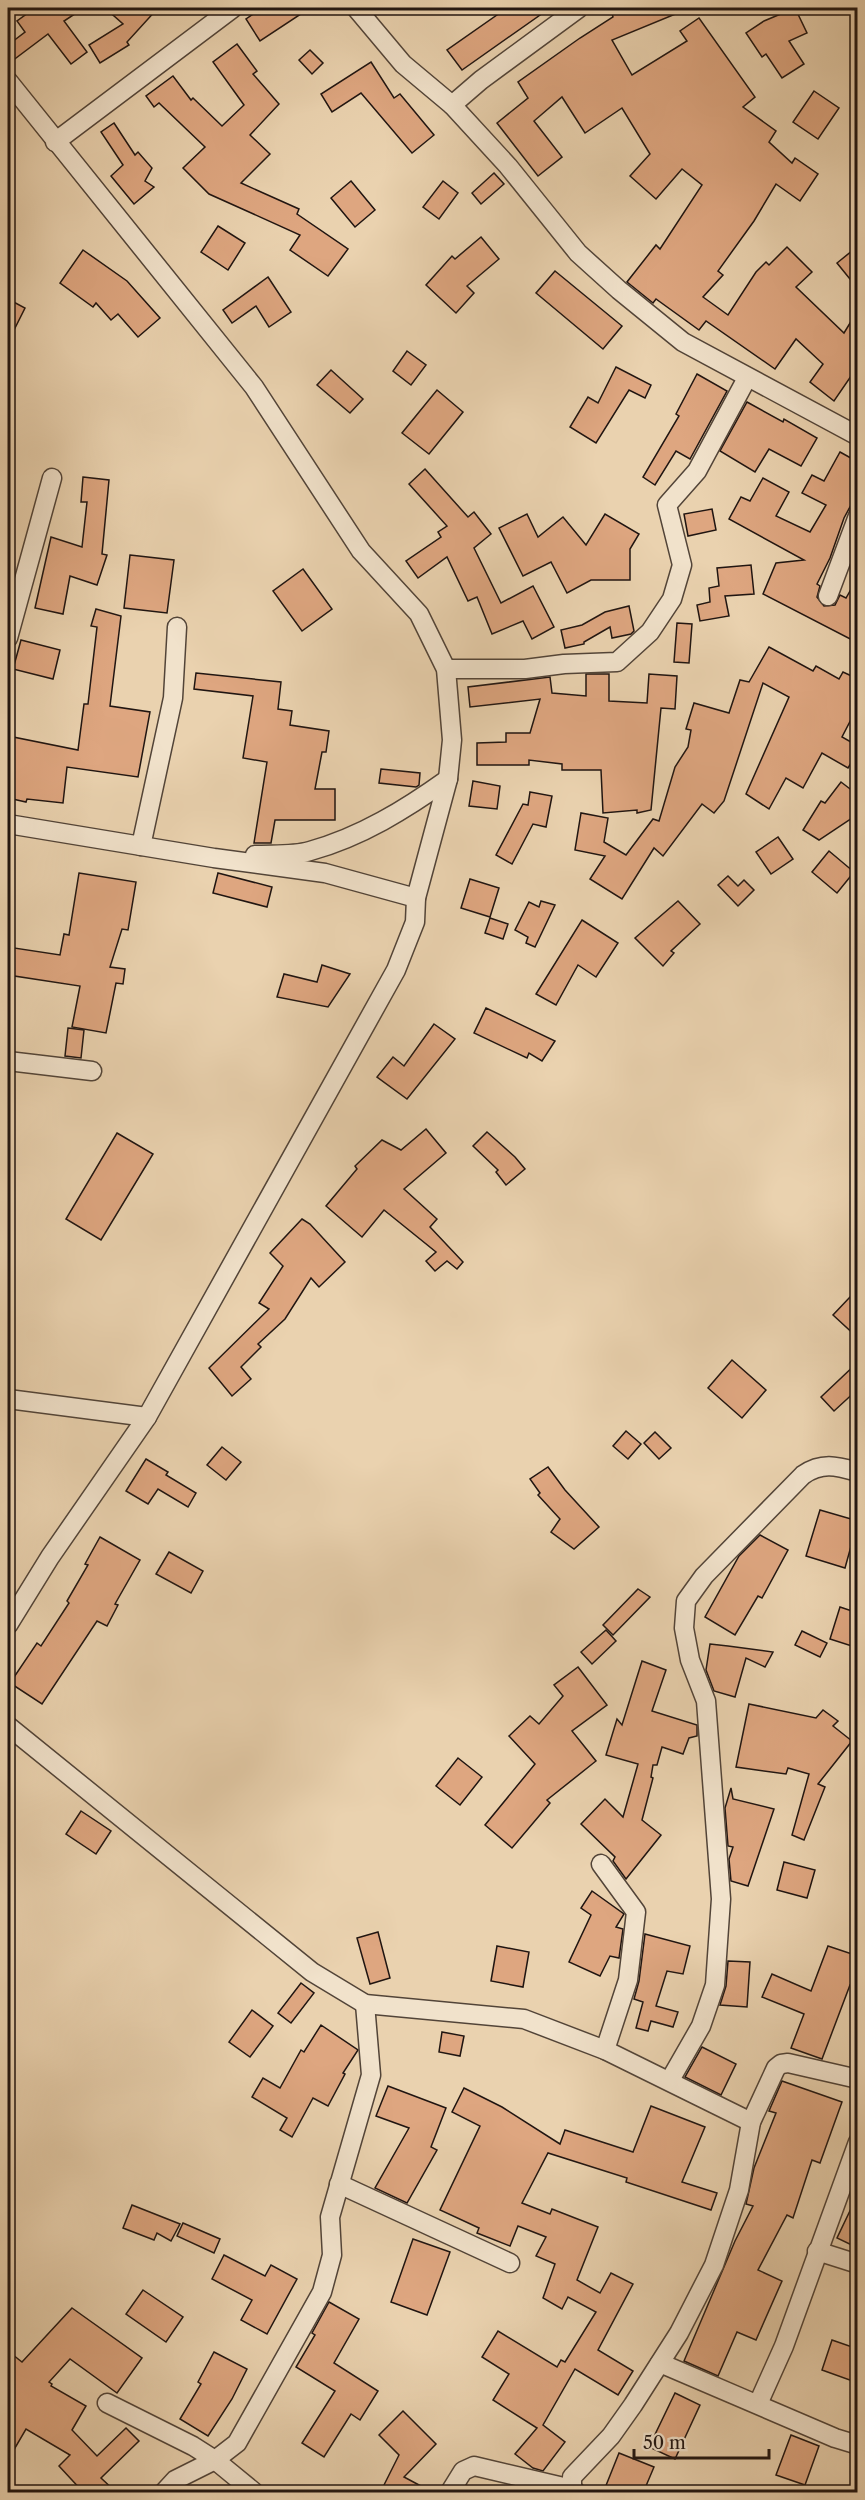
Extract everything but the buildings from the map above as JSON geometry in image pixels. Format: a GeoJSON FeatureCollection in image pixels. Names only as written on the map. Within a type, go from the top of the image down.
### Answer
{"type":"FeatureCollection","features":[{"type":"Feature","properties":{"kind":"street"},"geometry":{"type":"LineString","coordinates":[[55,142],[233,8]]}},
{"type":"Feature","properties":{"kind":"street"},"geometry":{"type":"LineString","coordinates":[[356,8],[403,64],[452,105],[508,166],[578,253],[619,290],[683,342],[858,436]]}},
{"type":"Feature","properties":{"kind":"street"},"geometry":{"type":"LineString","coordinates":[[452,105],[481,80],[579,8]]}},
{"type":"Feature","properties":{"kind":"street"},"geometry":{"type":"LineString","coordinates":[[8,81],[254,387],[361,551],[419,614],[446,669],[452,740],[448,779],[416,898],[415,922],[396,970],[147,1417],[50,1557],[8,1625]]}},
{"type":"Feature","properties":{"kind":"street"},"geometry":{"type":"LineString","coordinates":[[446,669],[525,669],[564,664],[617,662],[650,632],[672,599],[682,565],[667,505],[698,471],[747,378]]}},
{"type":"Feature","properties":{"kind":"street"},"geometry":{"type":"LineString","coordinates":[[8,638],[52,478]]}},
{"type":"Feature","properties":{"kind":"street"},"geometry":{"type":"LineString","coordinates":[[828,596],[858,516]]}},
{"type":"Feature","properties":{"kind":"street"},"geometry":{"type":"LineString","coordinates":[[141,846],[173,698],[177,627]]}},
{"type":"Feature","properties":{"kind":"street"},"geometry":{"type":"LineString","coordinates":[[214,858],[308,852],[362,832],[401,813],[448,779]]}},
{"type":"Feature","properties":{"kind":"street"},"geometry":{"type":"LineString","coordinates":[[8,824],[214,858],[325,873],[416,898]]}},
{"type":"Feature","properties":{"kind":"street"},"geometry":{"type":"LineString","coordinates":[[8,1060],[92,1071]]}},
{"type":"Feature","properties":{"kind":"street"},"geometry":{"type":"LineString","coordinates":[[8,1399],[147,1417]]}},
{"type":"Feature","properties":{"kind":"street"},"geometry":{"type":"LineString","coordinates":[[670,2080],[701,2026],[715,1985],[721,1899],[706,1701],[688,1649],[684,1628],[686,1601],[704,1576],[803,1475],[814,1467],[831,1465],[858,1472]]}},
{"type":"Feature","properties":{"kind":"street"},"geometry":{"type":"LineString","coordinates":[[8,1726],[312,1972],[365,2004],[524,2019],[605,2050],[670,2080],[751,2122]]}},
{"type":"Feature","properties":{"kind":"street"},"geometry":{"type":"LineString","coordinates":[[601,1864],[636,1912],[628,1980],[605,2050]]}},
{"type":"Feature","properties":{"kind":"street"},"geometry":{"type":"LineString","coordinates":[[164,2493],[175,2480],[215,2460],[237,2443],[322,2292],[332,2255],[330,2217],[371,2075],[365,2004]]}},
{"type":"Feature","properties":{"kind":"street"},"geometry":{"type":"LineString","coordinates":[[450,2493],[463,2471],[474,2466],[571,2491],[572,2477],[611,2436],[679,2333],[714,2265],[739,2190],[751,2122],[776,2068],[788,2063],[858,2079]]}},
{"type":"Feature","properties":{"kind":"street"},"geometry":{"type":"LineString","coordinates":[[758,2404],[784,2346],[858,2142]]}},
{"type":"Feature","properties":{"kind":"street"},"geometry":{"type":"LineString","coordinates":[[339,2184],[510,2263]]}},
{"type":"Feature","properties":{"kind":"street"},"geometry":{"type":"LineString","coordinates":[[817,2251],[858,2264]]}},
{"type":"Feature","properties":{"kind":"street"},"geometry":{"type":"LineString","coordinates":[[660,2363],[835,2438],[858,2445]]}},
{"type":"Feature","properties":{"kind":"street"},"geometry":{"type":"LineString","coordinates":[[106,2403],[194,2446],[215,2460],[254,2493]]}}]}
